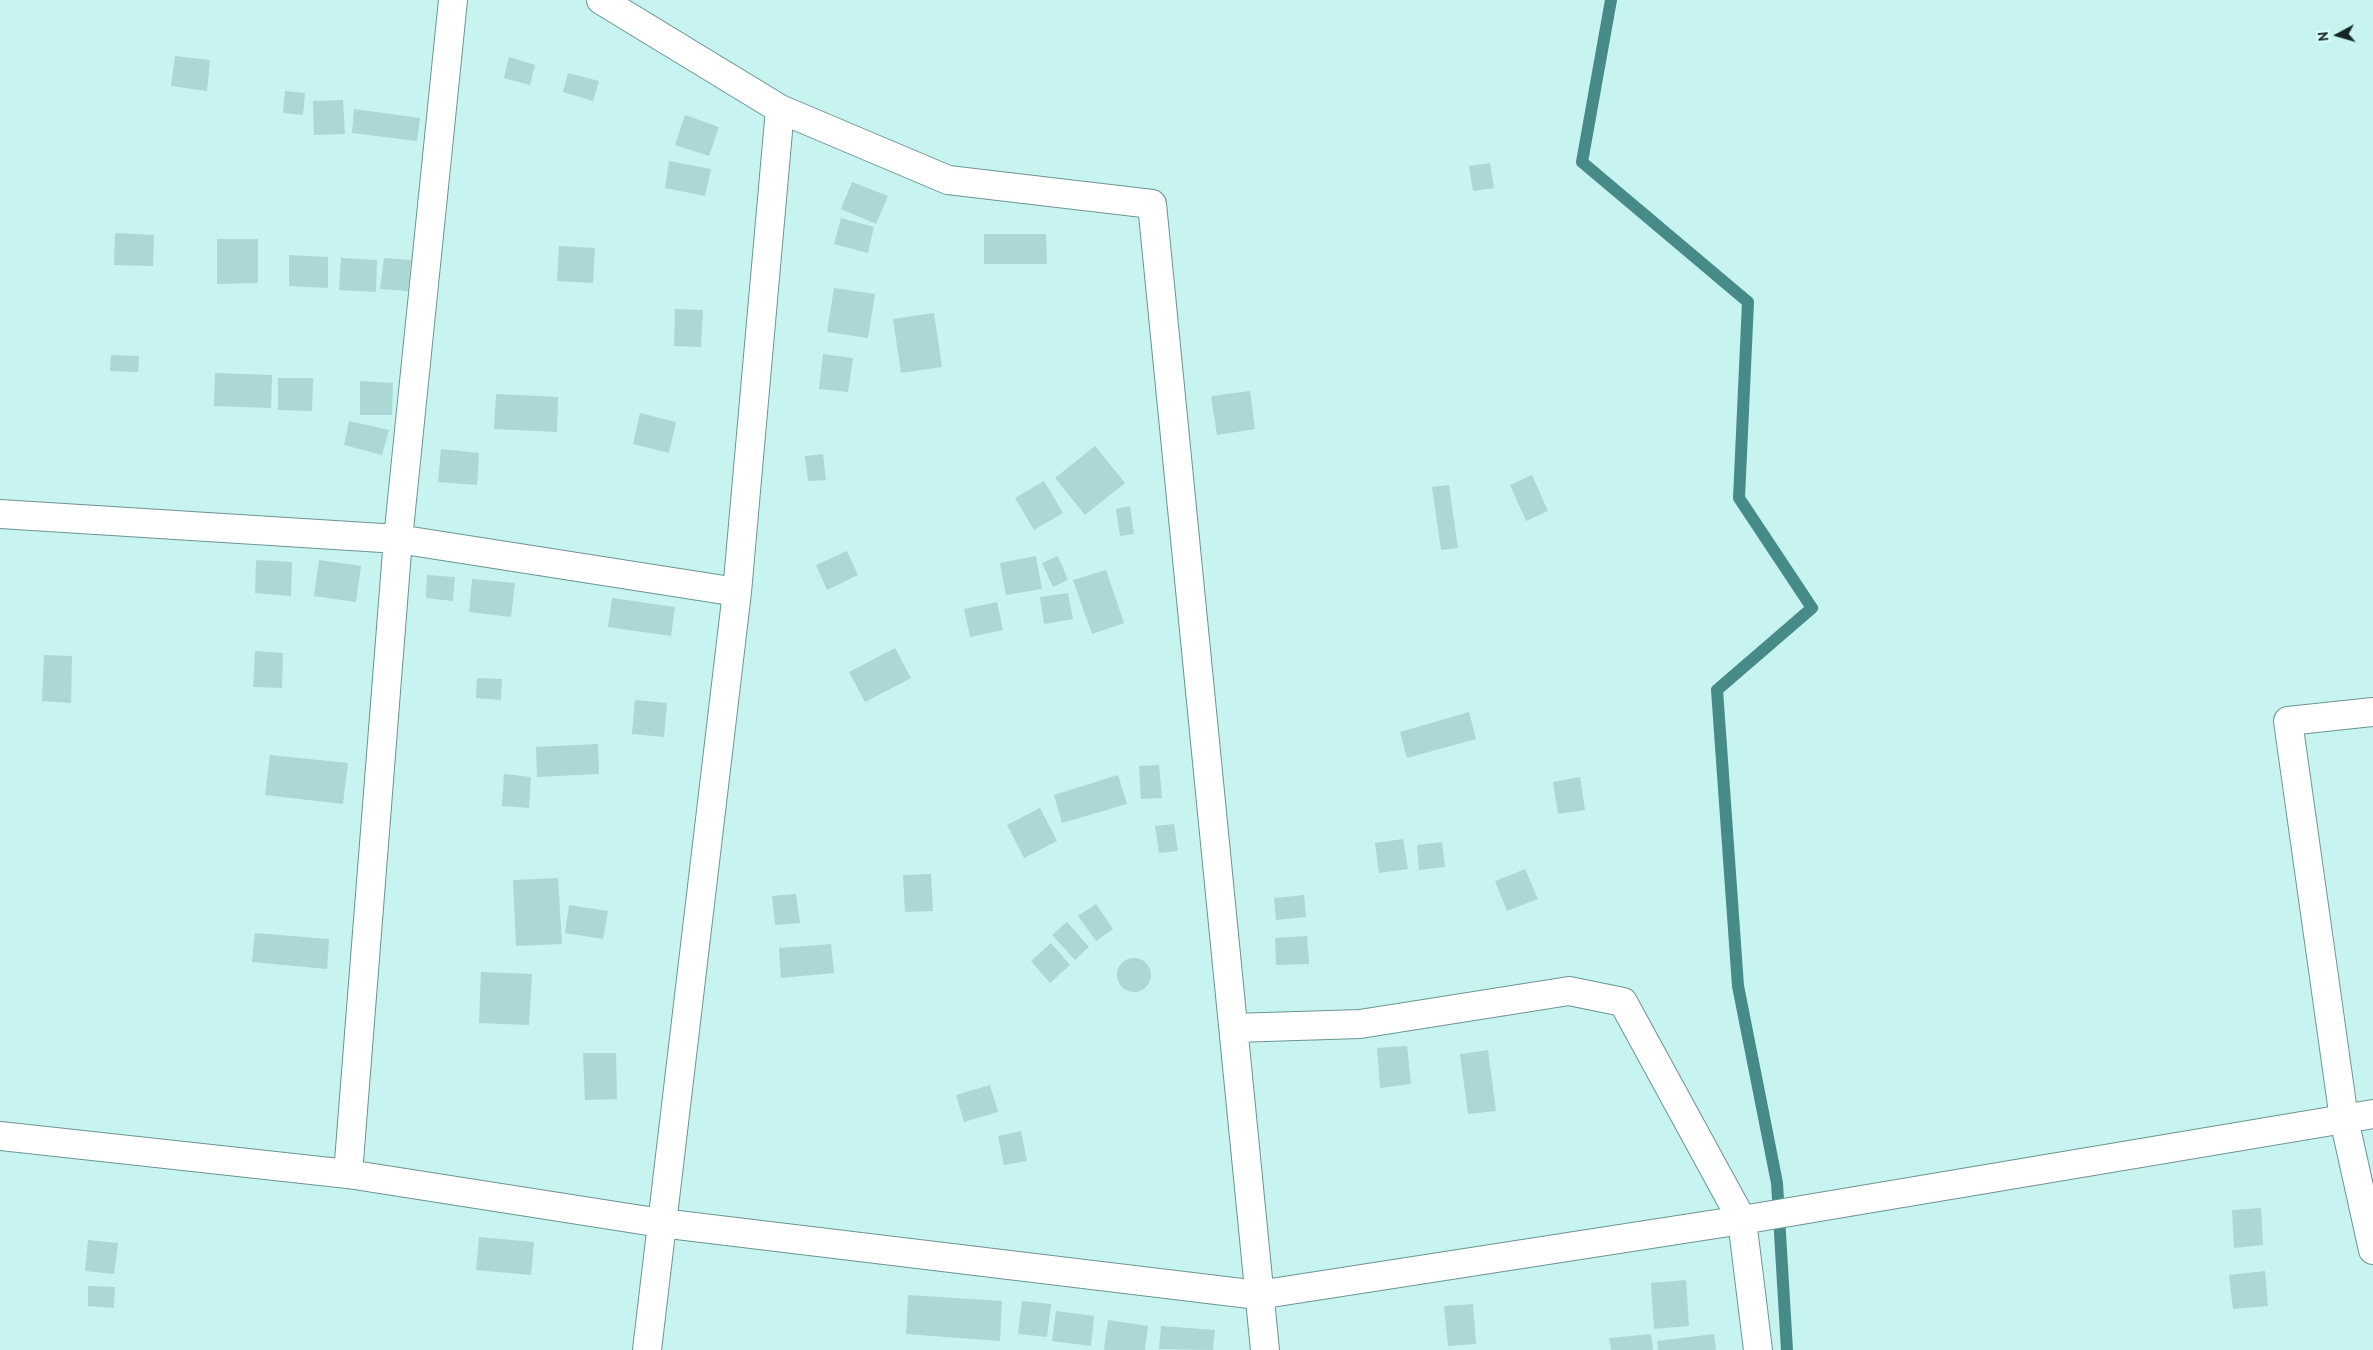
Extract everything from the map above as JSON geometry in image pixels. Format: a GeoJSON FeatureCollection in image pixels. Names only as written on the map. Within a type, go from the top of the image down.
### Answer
{"type":"FeatureCollection","features":[{"type":"Feature","properties":{"kind":"street"},"geometry":{"type":"LineString","coordinates":[[348,1174],[398,539],[453,0]]}},
{"type":"Feature","properties":{"kind":"street"},"geometry":{"type":"LineString","coordinates":[[601,0],[780,109],[948,180],[1152,204],[1264,1350]]}},
{"type":"Feature","properties":{"kind":"street"},"geometry":{"type":"LineString","coordinates":[[647,1350],[737,592],[780,109]]}},
{"type":"Feature","properties":{"kind":"street"},"geometry":{"type":"LineString","coordinates":[[0,514],[398,539],[737,592]]}},
{"type":"Feature","properties":{"kind":"street"},"geometry":{"type":"LineString","coordinates":[[2373,712],[2288,721],[2344,1119],[2373,1250]]}},
{"type":"Feature","properties":{"kind":"street"},"geometry":{"type":"LineString","coordinates":[[1234,1028],[1360,1024],[1569,991],[1623,1002],[1742,1220],[1758,1350]]}},
{"type":"Feature","properties":{"kind":"street"},"geometry":{"type":"LineString","coordinates":[[0,1136],[348,1174],[661,1223],[1258,1295],[1742,1220],[2373,1114]]}},
{"type":"Feature","properties":{"kind":"building"},"geometry":{"type":"Polygon","coordinates":[[[175,56],[210,60],[207,91],[171,86],[175,56]]]}},
{"type":"Feature","properties":{"kind":"building"},"geometry":{"type":"Polygon","coordinates":[[[509,57],[535,65],[530,85],[504,78],[509,57]]]}},
{"type":"Feature","properties":{"kind":"building"},"geometry":{"type":"Polygon","coordinates":[[[568,73],[599,81],[593,101],[563,92],[568,73]]]}},
{"type":"Feature","properties":{"kind":"building"},"geometry":{"type":"Polygon","coordinates":[[[285,91],[305,93],[303,115],[283,113],[285,91]]]}},
{"type":"Feature","properties":{"kind":"building"},"geometry":{"type":"Polygon","coordinates":[[[343,100],[345,134],[314,135],[313,101],[343,100]]]}},
{"type":"Feature","properties":{"kind":"building"},"geometry":{"type":"Polygon","coordinates":[[[354,109],[420,118],[417,141],[352,133],[354,109]]]}},
{"type":"Feature","properties":{"kind":"building"},"geometry":{"type":"Polygon","coordinates":[[[685,115],[719,127],[709,156],[675,145],[685,115]]]}},
{"type":"Feature","properties":{"kind":"building"},"geometry":{"type":"Polygon","coordinates":[[[669,161],[711,169],[705,196],[665,188],[669,161]]]}},
{"type":"Feature","properties":{"kind":"building"},"geometry":{"type":"Polygon","coordinates":[[[1490,163],[1494,188],[1473,191],[1469,166],[1490,163]]]}},
{"type":"Feature","properties":{"kind":"building"},"geometry":{"type":"Polygon","coordinates":[[[852,182],[888,196],[876,224],[841,209],[852,182]]]}},
{"type":"Feature","properties":{"kind":"building"},"geometry":{"type":"Polygon","coordinates":[[[841,218],[874,227],[868,253],[834,244],[841,218]]]}},
{"type":"Feature","properties":{"kind":"building"},"geometry":{"type":"Polygon","coordinates":[[[115,233],[154,235],[153,266],[114,265],[115,233]]]}},
{"type":"Feature","properties":{"kind":"building"},"geometry":{"type":"Polygon","coordinates":[[[984,234],[1046,234],[1047,264],[984,264],[984,234]]]}},
{"type":"Feature","properties":{"kind":"building"},"geometry":{"type":"Polygon","coordinates":[[[217,239],[258,239],[258,283],[217,284],[217,239]]]}},
{"type":"Feature","properties":{"kind":"building"},"geometry":{"type":"Polygon","coordinates":[[[559,246],[595,248],[593,283],[557,281],[559,246]]]}},
{"type":"Feature","properties":{"kind":"building"},"geometry":{"type":"Polygon","coordinates":[[[289,255],[328,257],[328,288],[289,286],[289,255]]]}},
{"type":"Feature","properties":{"kind":"building"},"geometry":{"type":"Polygon","coordinates":[[[341,258],[377,260],[376,292],[339,290],[341,258]]]}},
{"type":"Feature","properties":{"kind":"building"},"geometry":{"type":"Polygon","coordinates":[[[384,258],[411,260],[408,291],[380,289],[384,258]]]}},
{"type":"Feature","properties":{"kind":"building"},"geometry":{"type":"Polygon","coordinates":[[[834,288],[875,294],[868,338],[827,332],[834,288]]]}},
{"type":"Feature","properties":{"kind":"building"},"geometry":{"type":"Polygon","coordinates":[[[675,309],[703,310],[701,347],[674,346],[675,309]]]}},
{"type":"Feature","properties":{"kind":"building"},"geometry":{"type":"Polygon","coordinates":[[[934,313],[942,367],[901,373],[893,319],[934,313]]]}},
{"type":"Feature","properties":{"kind":"building"},"geometry":{"type":"Polygon","coordinates":[[[823,354],[853,358],[848,392],[819,389],[823,354]]]}},
{"type":"Feature","properties":{"kind":"building"},"geometry":{"type":"Polygon","coordinates":[[[111,355],[139,356],[138,372],[110,371],[111,355]]]}},
{"type":"Feature","properties":{"kind":"building"},"geometry":{"type":"Polygon","coordinates":[[[215,373],[272,375],[271,408],[214,406],[215,373]]]}},
{"type":"Feature","properties":{"kind":"building"},"geometry":{"type":"Polygon","coordinates":[[[278,378],[313,378],[312,411],[278,410],[278,378]]]}},
{"type":"Feature","properties":{"kind":"building"},"geometry":{"type":"Polygon","coordinates":[[[360,381],[393,383],[392,415],[360,415],[360,381]]]}},
{"type":"Feature","properties":{"kind":"building"},"geometry":{"type":"Polygon","coordinates":[[[1250,391],[1255,429],[1217,435],[1211,396],[1250,391]]]}},
{"type":"Feature","properties":{"kind":"building"},"geometry":{"type":"Polygon","coordinates":[[[496,394],[558,397],[557,432],[494,429],[496,394]]]}},
{"type":"Feature","properties":{"kind":"building"},"geometry":{"type":"Polygon","coordinates":[[[640,413],[676,422],[669,453],[633,444],[640,413]]]}},
{"type":"Feature","properties":{"kind":"building"},"geometry":{"type":"Polygon","coordinates":[[[349,421],[389,430],[382,455],[344,445],[349,421]]]}},
{"type":"Feature","properties":{"kind":"building"},"geometry":{"type":"Polygon","coordinates":[[[1095,446],[1125,483],[1085,515],[1055,478],[1095,446]]]}},
{"type":"Feature","properties":{"kind":"building"},"geometry":{"type":"Polygon","coordinates":[[[441,449],[479,453],[477,485],[438,482],[441,449]]]}},
{"type":"Feature","properties":{"kind":"building"},"geometry":{"type":"Polygon","coordinates":[[[823,454],[826,480],[808,481],[805,456],[823,454]]]}},
{"type":"Feature","properties":{"kind":"building"},"geometry":{"type":"Polygon","coordinates":[[[1532,475],[1548,511],[1526,521],[1510,485],[1532,475]]]}},
{"type":"Feature","properties":{"kind":"building"},"geometry":{"type":"Polygon","coordinates":[[[1044,481],[1063,513],[1034,530],[1015,498],[1044,481]]]}},
{"type":"Feature","properties":{"kind":"building"},"geometry":{"type":"Polygon","coordinates":[[[1449,485],[1458,548],[1441,550],[1432,487],[1449,485]]]}},
{"type":"Feature","properties":{"kind":"building"},"geometry":{"type":"Polygon","coordinates":[[[1130,506],[1134,534],[1120,536],[1116,509],[1130,506]]]}},
{"type":"Feature","properties":{"kind":"building"},"geometry":{"type":"Polygon","coordinates":[[[847,551],[858,575],[827,590],[816,565],[847,551]]]}},
{"type":"Feature","properties":{"kind":"building"},"geometry":{"type":"Polygon","coordinates":[[[1036,556],[1042,589],[1006,595],[1000,563],[1036,556]]]}},
{"type":"Feature","properties":{"kind":"building"},"geometry":{"type":"Polygon","coordinates":[[[1058,556],[1068,580],[1053,587],[1042,563],[1058,556]]]}},
{"type":"Feature","properties":{"kind":"building"},"geometry":{"type":"Polygon","coordinates":[[[256,560],[292,562],[291,596],[255,593],[256,560]]]}},
{"type":"Feature","properties":{"kind":"building"},"geometry":{"type":"Polygon","coordinates":[[[319,560],[361,566],[356,602],[314,596],[319,560]]]}},
{"type":"Feature","properties":{"kind":"building"},"geometry":{"type":"Polygon","coordinates":[[[1106,570],[1124,623],[1092,634],[1073,580],[1106,570]]]}},
{"type":"Feature","properties":{"kind":"building"},"geometry":{"type":"Polygon","coordinates":[[[427,575],[455,577],[453,601],[426,598],[427,575]]]}},
{"type":"Feature","properties":{"kind":"building"},"geometry":{"type":"Polygon","coordinates":[[[472,579],[515,583],[511,617],[469,612],[472,579]]]}},
{"type":"Feature","properties":{"kind":"building"},"geometry":{"type":"Polygon","coordinates":[[[1068,593],[1073,619],[1044,624],[1040,597],[1068,593]]]}},
{"type":"Feature","properties":{"kind":"building"},"geometry":{"type":"Polygon","coordinates":[[[612,598],[675,607],[671,636],[608,627],[612,598]]]}},
{"type":"Feature","properties":{"kind":"building"},"geometry":{"type":"Polygon","coordinates":[[[997,602],[1003,630],[970,637],[964,609],[997,602]]]}},
{"type":"Feature","properties":{"kind":"building"},"geometry":{"type":"Polygon","coordinates":[[[895,648],[911,678],[865,702],[849,672],[895,648]]]}},
{"type":"Feature","properties":{"kind":"building"},"geometry":{"type":"Polygon","coordinates":[[[255,651],[283,653],[282,688],[253,687],[255,651]]]}},
{"type":"Feature","properties":{"kind":"building"},"geometry":{"type":"Polygon","coordinates":[[[44,655],[72,656],[71,703],[42,701],[44,655]]]}},
{"type":"Feature","properties":{"kind":"building"},"geometry":{"type":"Polygon","coordinates":[[[477,678],[502,679],[501,700],[476,698],[477,678]]]}},
{"type":"Feature","properties":{"kind":"building"},"geometry":{"type":"Polygon","coordinates":[[[635,700],[667,703],[664,737],[632,734],[635,700]]]}},
{"type":"Feature","properties":{"kind":"building"},"geometry":{"type":"Polygon","coordinates":[[[1469,712],[1476,739],[1407,758],[1400,732],[1469,712]]]}},
{"type":"Feature","properties":{"kind":"building"},"geometry":{"type":"Polygon","coordinates":[[[598,744],[599,774],[537,777],[536,747],[598,744]]]}},
{"type":"Feature","properties":{"kind":"building"},"geometry":{"type":"Polygon","coordinates":[[[270,755],[348,763],[343,804],[265,795],[270,755]]]}},
{"type":"Feature","properties":{"kind":"building"},"geometry":{"type":"Polygon","coordinates":[[[1159,765],[1162,798],[1141,799],[1139,766],[1159,765]]]}},
{"type":"Feature","properties":{"kind":"building"},"geometry":{"type":"Polygon","coordinates":[[[504,774],[531,777],[529,808],[502,806],[504,774]]]}},
{"type":"Feature","properties":{"kind":"building"},"geometry":{"type":"Polygon","coordinates":[[[1118,775],[1127,804],[1062,823],[1054,795],[1118,775]]]}},
{"type":"Feature","properties":{"kind":"building"},"geometry":{"type":"Polygon","coordinates":[[[1580,777],[1585,810],[1558,814],[1553,782],[1580,777]]]}},
{"type":"Feature","properties":{"kind":"building"},"geometry":{"type":"Polygon","coordinates":[[[1040,808],[1057,841],[1024,858],[1007,825],[1040,808]]]}},
{"type":"Feature","properties":{"kind":"building"},"geometry":{"type":"Polygon","coordinates":[[[1174,824],[1178,851],[1159,853],[1155,826],[1174,824]]]}},
{"type":"Feature","properties":{"kind":"building"},"geometry":{"type":"Polygon","coordinates":[[[1403,839],[1408,869],[1379,873],[1375,843],[1403,839]]]}},
{"type":"Feature","properties":{"kind":"building"},"geometry":{"type":"Polygon","coordinates":[[[1442,842],[1445,867],[1419,870],[1417,845],[1442,842]]]}},
{"type":"Feature","properties":{"kind":"building"},"geometry":{"type":"Polygon","coordinates":[[[1525,869],[1538,899],[1507,911],[1495,881],[1525,869]]]}},
{"type":"Feature","properties":{"kind":"building"},"geometry":{"type":"Polygon","coordinates":[[[931,874],[933,911],[905,912],[903,875],[931,874]]]}},
{"type":"Feature","properties":{"kind":"building"},"geometry":{"type":"Polygon","coordinates":[[[558,878],[562,944],[516,946],[513,880],[558,878]]]}},
{"type":"Feature","properties":{"kind":"building"},"geometry":{"type":"Polygon","coordinates":[[[796,894],[800,923],[775,925],[772,896],[796,894]]]}},
{"type":"Feature","properties":{"kind":"building"},"geometry":{"type":"Polygon","coordinates":[[[1304,895],[1306,917],[1276,920],[1274,898],[1304,895]]]}},
{"type":"Feature","properties":{"kind":"building"},"geometry":{"type":"Polygon","coordinates":[[[1096,904],[1113,929],[1096,941],[1078,916],[1096,904]]]}},
{"type":"Feature","properties":{"kind":"building"},"geometry":{"type":"Polygon","coordinates":[[[569,905],[608,911],[603,939],[565,933],[569,905]]]}},
{"type":"Feature","properties":{"kind":"building"},"geometry":{"type":"Polygon","coordinates":[[[1067,922],[1089,947],[1075,960],[1052,935],[1067,922]]]}},
{"type":"Feature","properties":{"kind":"building"},"geometry":{"type":"Polygon","coordinates":[[[255,933],[329,939],[327,969],[252,962],[255,933]]]}},
{"type":"Feature","properties":{"kind":"building"},"geometry":{"type":"Polygon","coordinates":[[[1307,936],[1309,964],[1276,965],[1275,938],[1307,936]]]}},
{"type":"Feature","properties":{"kind":"building"},"geometry":{"type":"Polygon","coordinates":[[[1051,943],[1070,965],[1050,983],[1031,961],[1051,943]]]}},
{"type":"Feature","properties":{"kind":"building"},"geometry":{"type":"Polygon","coordinates":[[[831,944],[834,973],[781,978],[779,948],[831,944]]]}},
{"type":"Feature","properties":{"kind":"building"},"geometry":{"type":"Polygon","coordinates":[[[1134,958],[1141,959],[1146,963],[1150,968],[1150,982],[1146,987],[1141,991],[1134,992],[1127,991],[1122,987],[1118,982],[1117,975],[1118,968],[1122,963],[1127,959],[1134,958]]]}},
{"type":"Feature","properties":{"kind":"building"},"geometry":{"type":"Polygon","coordinates":[[[481,972],[532,974],[529,1025],[479,1023],[481,972]]]}},
{"type":"Feature","properties":{"kind":"building"},"geometry":{"type":"Polygon","coordinates":[[[1407,1046],[1411,1084],[1380,1088],[1377,1048],[1407,1046]]]}},
{"type":"Feature","properties":{"kind":"building"},"geometry":{"type":"Polygon","coordinates":[[[1488,1050],[1496,1111],[1468,1114],[1460,1054],[1488,1050]]]}},
{"type":"Feature","properties":{"kind":"building"},"geometry":{"type":"Polygon","coordinates":[[[583,1053],[616,1053],[617,1099],[585,1100],[583,1053]]]}},
{"type":"Feature","properties":{"kind":"building"},"geometry":{"type":"Polygon","coordinates":[[[990,1085],[998,1112],[964,1122],[956,1095],[990,1085]]]}},
{"type":"Feature","properties":{"kind":"building"},"geometry":{"type":"Polygon","coordinates":[[[1021,1131],[1027,1161],[1004,1165],[998,1136],[1021,1131]]]}},
{"type":"Feature","properties":{"kind":"building"},"geometry":{"type":"Polygon","coordinates":[[[2261,1208],[2263,1245],[2234,1248],[2232,1210],[2261,1208]]]}},
{"type":"Feature","properties":{"kind":"building"},"geometry":{"type":"Polygon","coordinates":[[[479,1237],[534,1242],[531,1275],[476,1270],[479,1237]]]}},
{"type":"Feature","properties":{"kind":"building"},"geometry":{"type":"Polygon","coordinates":[[[88,1240],[118,1243],[114,1274],[85,1271],[88,1240]]]}},
{"type":"Feature","properties":{"kind":"building"},"geometry":{"type":"Polygon","coordinates":[[[2265,1271],[2268,1306],[2233,1309],[2229,1275],[2265,1271]]]}},
{"type":"Feature","properties":{"kind":"building"},"geometry":{"type":"Polygon","coordinates":[[[1686,1280],[1689,1326],[1654,1329],[1651,1283],[1686,1280]]]}},
{"type":"Feature","properties":{"kind":"building"},"geometry":{"type":"Polygon","coordinates":[[[88,1286],[115,1287],[114,1308],[88,1306],[88,1286]]]}},
{"type":"Feature","properties":{"kind":"building"},"geometry":{"type":"Polygon","coordinates":[[[908,1295],[1002,1301],[1000,1341],[906,1334],[908,1295]]]}},
{"type":"Feature","properties":{"kind":"building"},"geometry":{"type":"Polygon","coordinates":[[[1022,1301],[1051,1304],[1047,1337],[1018,1334],[1022,1301]]]}},
{"type":"Feature","properties":{"kind":"building"},"geometry":{"type":"Polygon","coordinates":[[[1473,1304],[1476,1344],[1448,1346],[1444,1306],[1473,1304]]]}},
{"type":"Feature","properties":{"kind":"building"},"geometry":{"type":"Polygon","coordinates":[[[1056,1311],[1094,1316],[1091,1346],[1052,1341],[1056,1311]]]}},
{"type":"Feature","properties":{"kind":"building"},"geometry":{"type":"Polygon","coordinates":[[[1108,1320],[1148,1326],[1145,1350],[1104,1350],[1108,1320]]]}},
{"type":"Feature","properties":{"kind":"building"},"geometry":{"type":"Polygon","coordinates":[[[1161,1326],[1215,1330],[1213,1350],[1159,1349],[1161,1326]]]}},
{"type":"Feature","properties":{"kind":"building"},"geometry":{"type":"Polygon","coordinates":[[[1651,1334],[1653,1350],[1611,1350],[1609,1338],[1651,1334]]]}},
{"type":"Feature","properties":{"kind":"building"},"geometry":{"type":"Polygon","coordinates":[[[1714,1334],[1716,1350],[1658,1350],[1657,1341],[1714,1334]]]}},
{"type":"Feature","properties":{"kind":"waterway"},"geometry":{"type":"LineString","coordinates":[[1611,0],[1582,162],[1748,302],[1739,498],[1812,608],[1717,690],[1738,986],[1777,1183],[1787,1350]]}}]}
